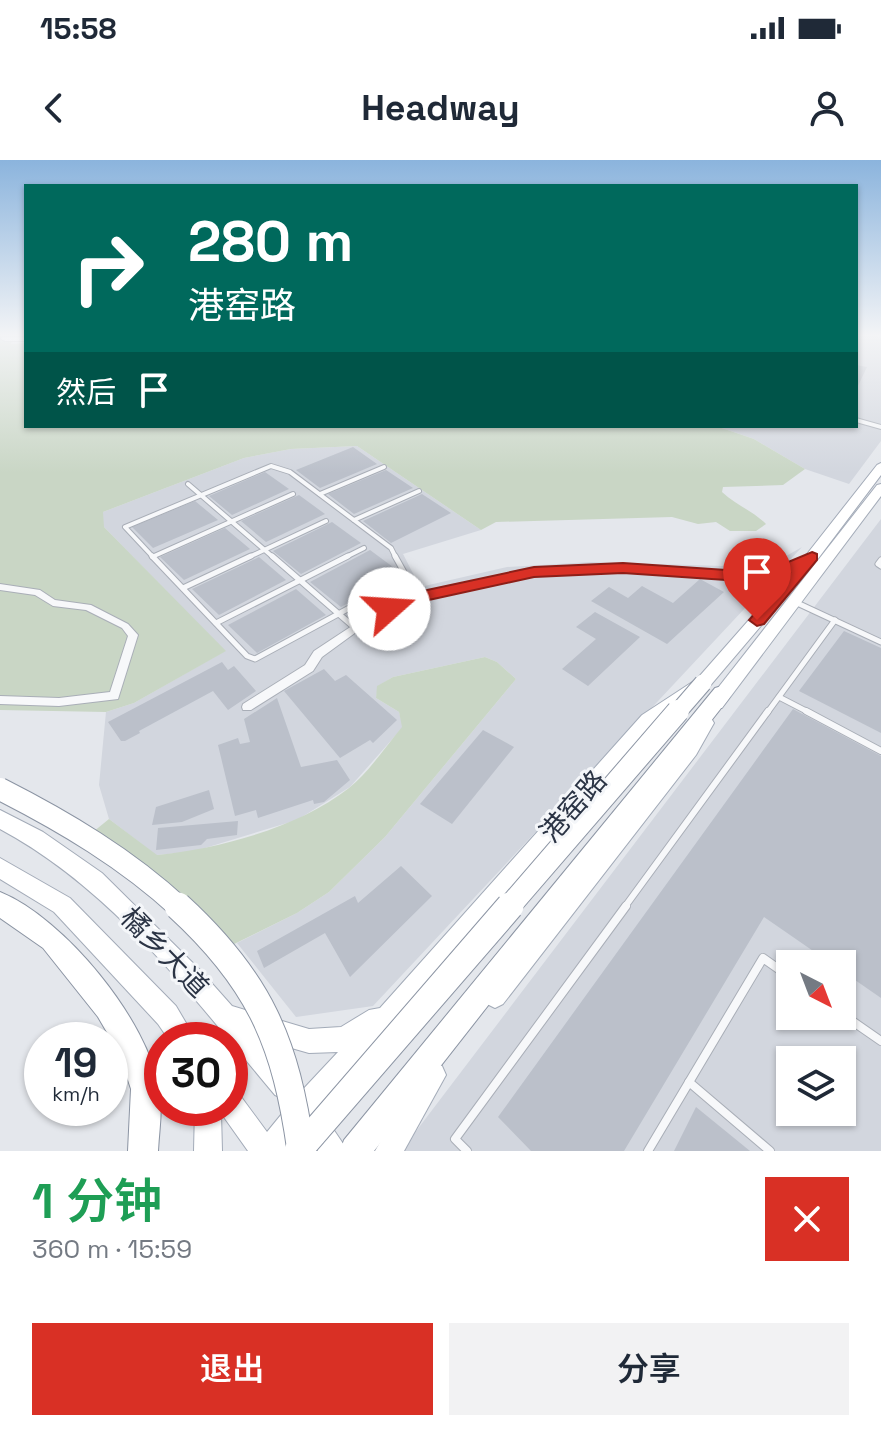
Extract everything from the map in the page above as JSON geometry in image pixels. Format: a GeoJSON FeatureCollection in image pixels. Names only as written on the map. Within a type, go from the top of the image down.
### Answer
{"type":"FeatureCollection","features":[{"type":"Feature","properties":{"kind":"highway"},"geometry":{"type":"LineString","coordinates":[[300,1151],[712,688]]}},
{"type":"Feature","properties":{"kind":"highway"},"geometry":{"type":"LineString","coordinates":[[355,1151],[712,688]]}},
{"type":"Feature","properties":{"kind":"highway"},"geometry":{"type":"LineString","coordinates":[[0,789],[57,818],[116,854],[177,903],[225,956],[260,1006],[278,1041],[291,1091],[300,1151]]}},
{"type":"Feature","properties":{"kind":"highway"},"geometry":{"type":"LineString","coordinates":[[0,904],[52,939],[108,1007],[131,1047],[145,1089],[143,1151]]}},
{"type":"Feature","properties":{"kind":"main road","name":"港窑路"},"geometry":{"type":"LineString","coordinates":[[372,1151],[690,750],[712,688],[881,467]]}},
{"type":"Feature","properties":{"kind":"main road","name":"港窑路"},"geometry":{"type":"LineString","coordinates":[[266,1151],[648,720],[712,688],[794,602],[878,496]]}},
{"type":"Feature","properties":{"kind":"main road","name":"橘乡大道"},"geometry":{"type":"LineString","coordinates":[[0,819],[36,838],[95,880],[227,1017],[303,1108],[334,1151]]}},
{"type":"Feature","properties":{"kind":"main road","name":"橘乡大道"},"geometry":{"type":"LineString","coordinates":[[0,868],[62,905],[172,1022]]}},
{"type":"Feature","properties":{"kind":"main road"},"geometry":{"type":"LineString","coordinates":[[227,1017],[309,1041],[344,1039],[394,1010]]}},
{"type":"Feature","properties":{"kind":"main road"},"geometry":{"type":"LineString","coordinates":[[389,1151],[433,1075]]}},
{"type":"Feature","properties":{"kind":"main road"},"geometry":{"type":"LineString","coordinates":[[208,1126],[208,1151]]}},
{"type":"Feature","properties":{"kind":"main road"},"geometry":{"type":"LineString","coordinates":[[247,1126],[266,1151]]}},
{"type":"Feature","properties":{"kind":"street"},"geometry":{"type":"LineString","coordinates":[[858,421],[881,427]]}},
{"type":"Feature","properties":{"kind":"street"},"geometry":{"type":"LineString","coordinates":[[247,707],[309,668],[318,654],[355,628],[410,599],[534,572],[623,568],[741,576],[777,573],[812,557]]}},
{"type":"Feature","properties":{"kind":"street"},"geometry":{"type":"LineString","coordinates":[[0,587],[37,592],[53,603],[88,607],[125,626],[133,635],[114,696],[59,702],[0,700]]}},
{"type":"Feature","properties":{"kind":"lane"},"geometry":{"type":"LineString","coordinates":[[271,466],[290,472],[319,494],[391,548],[405,574],[403,579],[255,659],[247,656],[125,527],[271,466]]}},
{"type":"Feature","properties":{"kind":"lane"},"geometry":{"type":"LineString","coordinates":[[319,494],[384,467]]}},
{"type":"Feature","properties":{"kind":"lane"},"geometry":{"type":"LineString","coordinates":[[188,484],[355,628]]}},
{"type":"Feature","properties":{"kind":"lane"},"geometry":{"type":"LineString","coordinates":[[354,520],[419,491]]}},
{"type":"Feature","properties":{"kind":"lane"},"geometry":{"type":"LineString","coordinates":[[152,557],[293,494]]}},
{"type":"Feature","properties":{"kind":"lane"},"geometry":{"type":"LineString","coordinates":[[183,588],[326,521]]}},
{"type":"Feature","properties":{"kind":"lane"},"geometry":{"type":"LineString","coordinates":[[216,623],[364,548]]}},
{"type":"Feature","properties":{"kind":"lane"},"geometry":{"type":"LineString","coordinates":[[794,602],[881,642]]}},
{"type":"Feature","properties":{"kind":"lane"},"geometry":{"type":"LineString","coordinates":[[467,1151],[455,1139],[835,620]]}},
{"type":"Feature","properties":{"kind":"lane"},"geometry":{"type":"LineString","coordinates":[[779,697],[881,751]]}},
{"type":"Feature","properties":{"kind":"lane"},"geometry":{"type":"LineString","coordinates":[[648,1151],[763,958],[776,967]]}},
{"type":"Feature","properties":{"kind":"lane"},"geometry":{"type":"LineString","coordinates":[[856,1024],[881,1041]]}},
{"type":"Feature","properties":{"kind":"lane"},"geometry":{"type":"LineString","coordinates":[[689,1082],[770,1151]]}},
{"type":"Feature","properties":{"kind":"shaded area"},"geometry":{"type":"Polygon","coordinates":[[[858,380],[881,380],[881,441],[849,484],[805,469],[754,439],[722,428],[858,428],[858,380]]]}},
{"type":"Feature","properties":{"kind":"shaded area"},"geometry":{"type":"Polygon","coordinates":[[[357,446],[481,530],[403,554],[420,587],[507,567],[591,562],[756,567],[781,559],[802,547],[373,1006],[296,1017],[237,943],[297,913],[329,892],[385,837],[516,679],[497,662],[485,657],[393,677],[378,686],[376,698],[399,712],[403,727],[350,787],[297,820],[192,852],[156,855],[109,819],[99,785],[106,712],[134,703],[225,651],[103,526],[103,512],[244,458],[291,449],[357,446]]]}},
{"type":"Feature","properties":{"kind":"shaded area"},"geometry":{"type":"Polygon","coordinates":[[[881,519],[881,1151],[401,1151],[881,519]]]}},
{"type":"Feature","properties":{"kind":"green space"},"geometry":{"type":"Polygon","coordinates":[[[0,380],[24,380],[24,428],[722,428],[754,439],[805,469],[783,485],[723,487],[722,492],[766,524],[756,531],[730,531],[716,522],[698,524],[672,517],[496,522],[481,530],[357,446],[291,449],[244,458],[103,512],[104,527],[226,651],[134,703],[106,712],[0,710],[0,380]]]}},
{"type":"Feature","properties":{"kind":"green space"},"geometry":{"type":"Polygon","coordinates":[[[485,657],[497,662],[516,679],[385,837],[329,892],[297,913],[226,948],[93,832],[109,819],[157,855],[232,841],[283,825],[329,802],[349,788],[402,727],[399,712],[376,698],[377,686],[393,677],[485,657]]]}},
{"type":"Feature","properties":{"kind":"building"},"geometry":{"type":"Polygon","coordinates":[[[353,447],[377,464],[320,488],[296,470],[353,447]]]}},
{"type":"Feature","properties":{"kind":"building"},"geometry":{"type":"Polygon","coordinates":[[[386,470],[413,488],[354,514],[328,494],[386,470]]]}},
{"type":"Feature","properties":{"kind":"building"},"geometry":{"type":"Polygon","coordinates":[[[265,472],[289,489],[232,515],[209,496],[265,472]]]}},
{"type":"Feature","properties":{"kind":"building"},"geometry":{"type":"Polygon","coordinates":[[[422,494],[451,513],[391,543],[363,521],[422,494]]]}},
{"type":"Feature","properties":{"kind":"building"},"geometry":{"type":"Polygon","coordinates":[[[299,495],[325,514],[266,542],[241,521],[299,495]]]}},
{"type":"Feature","properties":{"kind":"building"},"geometry":{"type":"Polygon","coordinates":[[[195,501],[218,520],[153,548],[132,527],[195,501]]]}},
{"type":"Feature","properties":{"kind":"building"},"geometry":{"type":"Polygon","coordinates":[[[332,522],[361,543],[301,574],[273,551],[332,522]]]}},
{"type":"Feature","properties":{"kind":"building"},"geometry":{"type":"Polygon","coordinates":[[[225,528],[250,549],[184,580],[160,557],[225,528]]]}},
{"type":"Feature","properties":{"kind":"building"},"geometry":{"type":"Polygon","coordinates":[[[370,550],[401,573],[341,607],[310,582],[370,550]]]}},
{"type":"Feature","properties":{"kind":"building"},"geometry":{"type":"Polygon","coordinates":[[[259,557],[286,580],[219,615],[192,589],[259,557]]]}},
{"type":"Feature","properties":{"kind":"building"},"geometry":{"type":"Polygon","coordinates":[[[700,579],[724,592],[667,644],[591,601],[609,587],[628,598],[642,586],[673,603],[700,579]]]}},
{"type":"Feature","properties":{"kind":"building"},"geometry":{"type":"Polygon","coordinates":[[[296,589],[326,615],[257,653],[228,625],[296,589]]]}},
{"type":"Feature","properties":{"kind":"building"},"geometry":{"type":"Polygon","coordinates":[[[595,612],[640,637],[588,686],[562,669],[596,639],[576,627],[595,612]]]}},
{"type":"Feature","properties":{"kind":"building"},"geometry":{"type":"Polygon","coordinates":[[[844,631],[881,648],[881,733],[799,691],[844,631]]]}},
{"type":"Feature","properties":{"kind":"building"},"geometry":{"type":"Polygon","coordinates":[[[222,662],[228,670],[234,666],[256,691],[228,710],[213,691],[125,741],[121,741],[108,722],[222,662]]]}},
{"type":"Feature","properties":{"kind":"building"},"geometry":{"type":"Polygon","coordinates":[[[324,669],[335,681],[346,675],[397,720],[373,743],[370,740],[340,758],[284,691],[324,669]]]}},
{"type":"Feature","properties":{"kind":"building"},"geometry":{"type":"Polygon","coordinates":[[[277,698],[301,767],[337,760],[350,780],[324,802],[314,804],[313,800],[258,818],[256,810],[235,816],[218,745],[238,738],[240,744],[250,742],[244,719],[277,698]]]}},
{"type":"Feature","properties":{"kind":"building"},"geometry":{"type":"Polygon","coordinates":[[[793,709],[881,756],[881,998],[856,981],[856,950],[812,950],[764,917],[624,1151],[531,1151],[498,1117],[793,709]]]}},
{"type":"Feature","properties":{"kind":"building"},"geometry":{"type":"Polygon","coordinates":[[[483,730],[514,747],[452,824],[420,804],[483,730]]]}},
{"type":"Feature","properties":{"kind":"building"},"geometry":{"type":"Polygon","coordinates":[[[209,790],[214,809],[182,822],[152,825],[156,807],[209,790]]]}},
{"type":"Feature","properties":{"kind":"building"},"geometry":{"type":"Polygon","coordinates":[[[238,821],[237,835],[207,839],[201,845],[156,850],[158,828],[238,821]]]}},
{"type":"Feature","properties":{"kind":"building"},"geometry":{"type":"Polygon","coordinates":[[[401,866],[432,896],[350,977],[325,933],[264,968],[257,951],[355,896],[358,903],[401,866]]]}},
{"type":"Feature","properties":{"kind":"building"},"geometry":{"type":"Polygon","coordinates":[[[696,1107],[750,1151],[674,1151],[696,1107]]]}},
{"type":"Feature","properties":{"kind":"route"},"geometry":{"type":"LineString","coordinates":[[389,609],[410,599],[452,588],[534,572],[623,568],[741,576],[777,573],[812,557],[757,620]]}}]}
